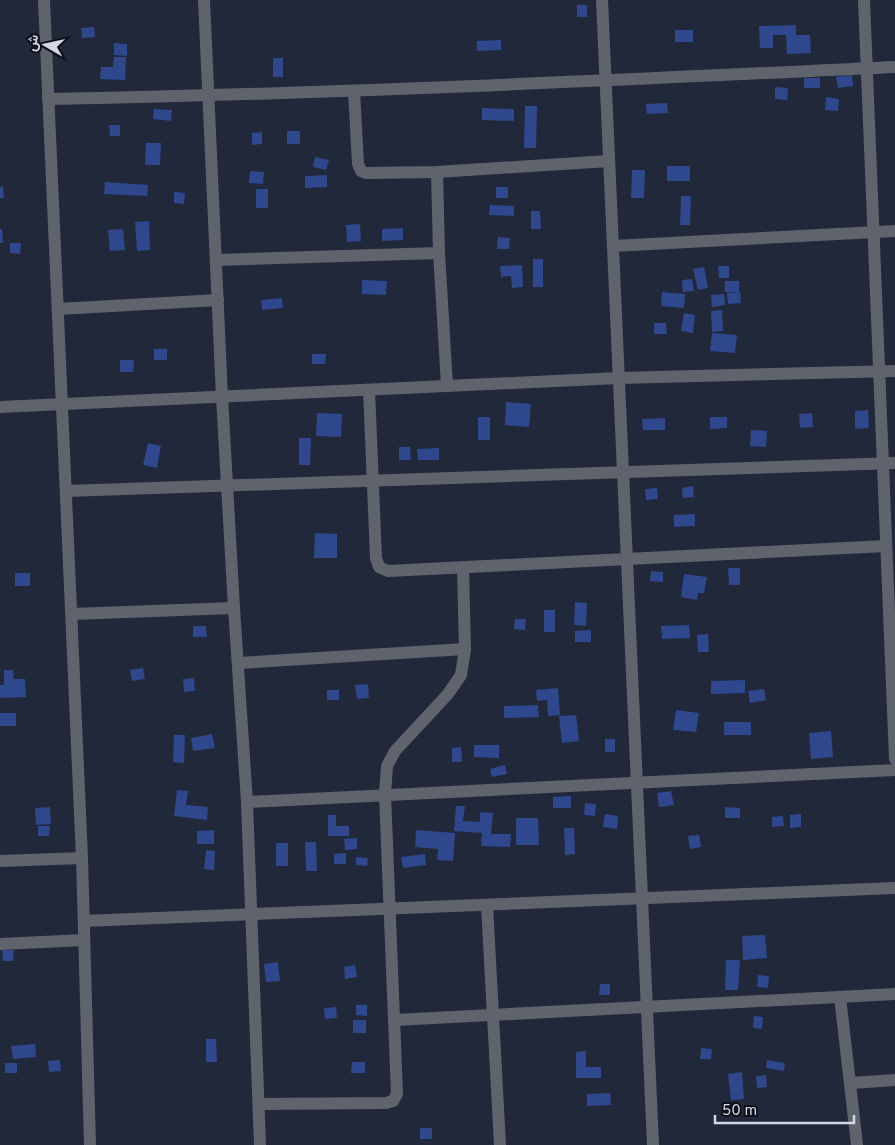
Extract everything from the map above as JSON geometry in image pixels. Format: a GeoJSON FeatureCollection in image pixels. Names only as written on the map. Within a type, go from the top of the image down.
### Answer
{"type":"FeatureCollection","features":[{"type":"Feature","properties":{"kind":"street"},"geometry":{"type":"LineString","coordinates":[[44,0],[82,858],[90,1145]]}},
{"type":"Feature","properties":{"kind":"street"},"geometry":{"type":"LineString","coordinates":[[204,0],[222,397],[247,802],[250,915],[256,997],[260,1145]]}},
{"type":"Feature","properties":{"kind":"street"},"geometry":{"type":"LineString","coordinates":[[602,0],[653,1145]]}},
{"type":"Feature","properties":{"kind":"street"},"geometry":{"type":"LineString","coordinates":[[864,0],[880,372],[889,463],[886,546],[892,630],[895,759]]}},
{"type":"Feature","properties":{"kind":"street"},"geometry":{"type":"LineString","coordinates":[[48,99],[208,97],[606,82],[895,67]]}},
{"type":"Feature","properties":{"kind":"street"},"geometry":{"type":"LineString","coordinates":[[354,91],[358,164],[361,171],[366,174],[437,172],[609,161]]}},
{"type":"Feature","properties":{"kind":"street"},"geometry":{"type":"LineString","coordinates":[[437,172],[439,253],[447,385]]}},
{"type":"Feature","properties":{"kind":"street"},"geometry":{"type":"LineString","coordinates":[[613,246],[895,231]]}},
{"type":"Feature","properties":{"kind":"street"},"geometry":{"type":"LineString","coordinates":[[216,260],[439,253]]}},
{"type":"Feature","properties":{"kind":"street"},"geometry":{"type":"LineString","coordinates":[[58,309],[218,300]]}},
{"type":"Feature","properties":{"kind":"street"},"geometry":{"type":"LineString","coordinates":[[0,407],[619,378],[895,371]]}},
{"type":"Feature","properties":{"kind":"street"},"geometry":{"type":"LineString","coordinates":[[369,390],[376,558],[379,567],[388,571],[886,546]]}},
{"type":"Feature","properties":{"kind":"street"},"geometry":{"type":"LineString","coordinates":[[66,491],[889,463]]}},
{"type":"Feature","properties":{"kind":"street"},"geometry":{"type":"LineString","coordinates":[[259,1104],[386,1103],[393,1101],[397,1094],[385,794],[387,766],[395,751],[448,694],[461,675],[466,649],[463,568]]}},
{"type":"Feature","properties":{"kind":"street"},"geometry":{"type":"LineString","coordinates":[[72,614],[234,608]]}},
{"type":"Feature","properties":{"kind":"street"},"geometry":{"type":"LineString","coordinates":[[238,662],[466,649]]}},
{"type":"Feature","properties":{"kind":"street"},"geometry":{"type":"LineString","coordinates":[[247,802],[895,770]]}},
{"type":"Feature","properties":{"kind":"street"},"geometry":{"type":"LineString","coordinates":[[0,861],[82,858]]}},
{"type":"Feature","properties":{"kind":"street"},"geometry":{"type":"LineString","coordinates":[[84,921],[895,888]]}},
{"type":"Feature","properties":{"kind":"street"},"geometry":{"type":"LineString","coordinates":[[487,905],[500,1145]]}},
{"type":"Feature","properties":{"kind":"street"},"geometry":{"type":"LineString","coordinates":[[0,944],[84,940]]}},
{"type":"Feature","properties":{"kind":"street"},"geometry":{"type":"LineString","coordinates":[[395,1020],[895,994]]}},
{"type":"Feature","properties":{"kind":"street"},"geometry":{"type":"LineString","coordinates":[[840,996],[857,1145]]}},
{"type":"Feature","properties":{"kind":"street"},"geometry":{"type":"LineString","coordinates":[[851,1083],[895,1080]]}},
{"type":"Feature","properties":{"kind":"building"},"geometry":{"type":"Polygon","coordinates":[[[577,5],[587,5],[587,17],[577,17],[577,5]]]}},
{"type":"Feature","properties":{"kind":"building"},"geometry":{"type":"Polygon","coordinates":[[[796,25],[796,35],[810,35],[811,53],[787,54],[786,35],[773,35],[773,48],[760,48],[759,26],[796,25]]]}},
{"type":"Feature","properties":{"kind":"building"},"geometry":{"type":"Polygon","coordinates":[[[94,27],[95,37],[82,38],[81,28],[94,27]]]}},
{"type":"Feature","properties":{"kind":"building"},"geometry":{"type":"Polygon","coordinates":[[[675,30],[693,30],[693,42],[675,42],[675,30]]]}},
{"type":"Feature","properties":{"kind":"building"},"geometry":{"type":"Polygon","coordinates":[[[501,40],[501,50],[477,51],[477,41],[501,40]]]}},
{"type":"Feature","properties":{"kind":"building"},"geometry":{"type":"Polygon","coordinates":[[[114,43],[127,44],[127,56],[114,55],[114,43]]]}},
{"type":"Feature","properties":{"kind":"building"},"geometry":{"type":"Polygon","coordinates":[[[114,57],[126,57],[125,80],[100,79],[101,67],[113,67],[114,57]]]}},
{"type":"Feature","properties":{"kind":"building"},"geometry":{"type":"Polygon","coordinates":[[[273,58],[283,58],[283,77],[273,77],[273,58]]]}},
{"type":"Feature","properties":{"kind":"building"},"geometry":{"type":"Polygon","coordinates":[[[852,75],[853,86],[838,88],[836,77],[852,75]]]}},
{"type":"Feature","properties":{"kind":"building"},"geometry":{"type":"Polygon","coordinates":[[[804,78],[820,78],[820,88],[804,88],[804,78]]]}},
{"type":"Feature","properties":{"kind":"building"},"geometry":{"type":"Polygon","coordinates":[[[775,87],[788,88],[787,100],[775,99],[775,87]]]}},
{"type":"Feature","properties":{"kind":"building"},"geometry":{"type":"Polygon","coordinates":[[[826,97],[839,99],[838,111],[825,110],[826,97]]]}},
{"type":"Feature","properties":{"kind":"building"},"geometry":{"type":"Polygon","coordinates":[[[667,103],[668,113],[647,114],[646,104],[667,103]]]}},
{"type":"Feature","properties":{"kind":"building"},"geometry":{"type":"Polygon","coordinates":[[[525,106],[537,106],[536,148],[524,148],[525,106]]]}},
{"type":"Feature","properties":{"kind":"building"},"geometry":{"type":"Polygon","coordinates":[[[482,108],[514,109],[514,121],[482,120],[482,108]]]}},
{"type":"Feature","properties":{"kind":"building"},"geometry":{"type":"Polygon","coordinates":[[[154,109],[172,110],[171,121],[153,119],[154,109]]]}},
{"type":"Feature","properties":{"kind":"building"},"geometry":{"type":"Polygon","coordinates":[[[109,125],[120,125],[120,136],[110,136],[109,125]]]}},
{"type":"Feature","properties":{"kind":"building"},"geometry":{"type":"Polygon","coordinates":[[[287,131],[300,131],[300,144],[287,144],[287,131]]]}},
{"type":"Feature","properties":{"kind":"building"},"geometry":{"type":"Polygon","coordinates":[[[262,132],[262,144],[252,145],[252,133],[262,132]]]}},
{"type":"Feature","properties":{"kind":"building"},"geometry":{"type":"Polygon","coordinates":[[[146,143],[161,143],[160,165],[145,165],[146,143]]]}},
{"type":"Feature","properties":{"kind":"building"},"geometry":{"type":"Polygon","coordinates":[[[315,157],[329,160],[326,170],[313,167],[315,157]]]}},
{"type":"Feature","properties":{"kind":"building"},"geometry":{"type":"Polygon","coordinates":[[[667,166],[690,166],[690,181],[667,181],[667,166]]]}},
{"type":"Feature","properties":{"kind":"building"},"geometry":{"type":"Polygon","coordinates":[[[632,170],[645,170],[644,198],[631,198],[632,170]]]}},
{"type":"Feature","properties":{"kind":"building"},"geometry":{"type":"Polygon","coordinates":[[[250,171],[264,172],[263,184],[249,183],[250,171]]]}},
{"type":"Feature","properties":{"kind":"building"},"geometry":{"type":"Polygon","coordinates":[[[327,175],[327,187],[305,188],[305,176],[327,175]]]}},
{"type":"Feature","properties":{"kind":"building"},"geometry":{"type":"Polygon","coordinates":[[[105,182],[148,185],[147,196],[104,194],[105,182]]]}},
{"type":"Feature","properties":{"kind":"building"},"geometry":{"type":"Polygon","coordinates":[[[3,186],[4,198],[0,198],[0,187],[3,186]]]}},
{"type":"Feature","properties":{"kind":"building"},"geometry":{"type":"Polygon","coordinates":[[[496,187],[508,187],[508,198],[496,198],[496,187]]]}},
{"type":"Feature","properties":{"kind":"building"},"geometry":{"type":"Polygon","coordinates":[[[256,189],[268,189],[268,208],[256,208],[256,189]]]}},
{"type":"Feature","properties":{"kind":"building"},"geometry":{"type":"Polygon","coordinates":[[[174,192],[185,193],[184,204],[174,203],[174,192]]]}},
{"type":"Feature","properties":{"kind":"building"},"geometry":{"type":"Polygon","coordinates":[[[681,196],[691,196],[690,225],[680,225],[681,196]]]}},
{"type":"Feature","properties":{"kind":"building"},"geometry":{"type":"Polygon","coordinates":[[[490,205],[514,206],[514,216],[489,215],[490,205]]]}},
{"type":"Feature","properties":{"kind":"building"},"geometry":{"type":"Polygon","coordinates":[[[531,211],[540,211],[541,229],[531,229],[531,211]]]}},
{"type":"Feature","properties":{"kind":"building"},"geometry":{"type":"Polygon","coordinates":[[[149,221],[150,250],[137,251],[135,222],[149,221]]]}},
{"type":"Feature","properties":{"kind":"building"},"geometry":{"type":"Polygon","coordinates":[[[360,224],[361,241],[347,242],[346,225],[360,224]]]}},
{"type":"Feature","properties":{"kind":"building"},"geometry":{"type":"Polygon","coordinates":[[[403,228],[403,240],[382,241],[382,229],[403,228]]]}},
{"type":"Feature","properties":{"kind":"building"},"geometry":{"type":"Polygon","coordinates":[[[0,229],[2,229],[3,243],[0,243],[0,229]]]}},
{"type":"Feature","properties":{"kind":"building"},"geometry":{"type":"Polygon","coordinates":[[[123,229],[125,250],[110,251],[108,230],[123,229]]]}},
{"type":"Feature","properties":{"kind":"building"},"geometry":{"type":"Polygon","coordinates":[[[498,237],[510,238],[509,249],[497,249],[498,237]]]}},
{"type":"Feature","properties":{"kind":"building"},"geometry":{"type":"Polygon","coordinates":[[[10,243],[21,243],[20,254],[10,253],[10,243]]]}},
{"type":"Feature","properties":{"kind":"building"},"geometry":{"type":"Polygon","coordinates":[[[533,259],[543,259],[543,287],[533,287],[533,259]]]}},
{"type":"Feature","properties":{"kind":"building"},"geometry":{"type":"Polygon","coordinates":[[[522,265],[523,287],[512,288],[511,276],[501,277],[500,266],[522,265]]]}},
{"type":"Feature","properties":{"kind":"building"},"geometry":{"type":"Polygon","coordinates":[[[718,266],[729,266],[729,278],[719,278],[718,266]]]}},
{"type":"Feature","properties":{"kind":"building"},"geometry":{"type":"Polygon","coordinates":[[[704,267],[708,288],[698,290],[693,269],[704,267]]]}},
{"type":"Feature","properties":{"kind":"building"},"geometry":{"type":"Polygon","coordinates":[[[692,279],[694,291],[683,292],[682,280],[692,279]]]}},
{"type":"Feature","properties":{"kind":"building"},"geometry":{"type":"Polygon","coordinates":[[[362,280],[387,281],[386,295],[362,294],[362,280]]]}},
{"type":"Feature","properties":{"kind":"building"},"geometry":{"type":"Polygon","coordinates":[[[725,281],[739,281],[739,292],[725,292],[725,281]]]}},
{"type":"Feature","properties":{"kind":"building"},"geometry":{"type":"Polygon","coordinates":[[[662,292],[685,294],[684,308],[661,306],[662,292]]]}},
{"type":"Feature","properties":{"kind":"building"},"geometry":{"type":"Polygon","coordinates":[[[740,292],[741,303],[728,304],[727,293],[740,292]]]}},
{"type":"Feature","properties":{"kind":"building"},"geometry":{"type":"Polygon","coordinates":[[[724,294],[725,305],[712,307],[711,295],[724,294]]]}},
{"type":"Feature","properties":{"kind":"building"},"geometry":{"type":"Polygon","coordinates":[[[282,298],[283,308],[262,310],[261,300],[282,298]]]}},
{"type":"Feature","properties":{"kind":"building"},"geometry":{"type":"Polygon","coordinates":[[[722,310],[723,331],[712,332],[711,311],[722,310]]]}},
{"type":"Feature","properties":{"kind":"building"},"geometry":{"type":"Polygon","coordinates":[[[684,313],[695,315],[693,333],[681,331],[684,313]]]}},
{"type":"Feature","properties":{"kind":"building"},"geometry":{"type":"Polygon","coordinates":[[[654,323],[666,323],[667,334],[654,334],[654,323]]]}},
{"type":"Feature","properties":{"kind":"building"},"geometry":{"type":"Polygon","coordinates":[[[712,333],[737,335],[735,353],[710,351],[712,333]]]}},
{"type":"Feature","properties":{"kind":"building"},"geometry":{"type":"Polygon","coordinates":[[[154,349],[167,349],[167,360],[154,360],[154,349]]]}},
{"type":"Feature","properties":{"kind":"building"},"geometry":{"type":"Polygon","coordinates":[[[312,354],[326,354],[325,364],[312,364],[312,354]]]}},
{"type":"Feature","properties":{"kind":"building"},"geometry":{"type":"Polygon","coordinates":[[[120,360],[134,360],[133,372],[120,372],[120,360]]]}},
{"type":"Feature","properties":{"kind":"building"},"geometry":{"type":"Polygon","coordinates":[[[506,402],[531,404],[529,427],[505,425],[506,402]]]}},
{"type":"Feature","properties":{"kind":"building"},"geometry":{"type":"Polygon","coordinates":[[[868,410],[869,428],[855,429],[855,411],[868,410]]]}},
{"type":"Feature","properties":{"kind":"building"},"geometry":{"type":"Polygon","coordinates":[[[317,413],[342,414],[341,437],[316,436],[317,413]]]}},
{"type":"Feature","properties":{"kind":"building"},"geometry":{"type":"Polygon","coordinates":[[[812,413],[813,427],[800,428],[799,414],[812,413]]]}},
{"type":"Feature","properties":{"kind":"building"},"geometry":{"type":"Polygon","coordinates":[[[478,417],[490,417],[490,440],[478,440],[478,417]]]}},
{"type":"Feature","properties":{"kind":"building"},"geometry":{"type":"Polygon","coordinates":[[[710,417],[727,417],[727,428],[710,429],[710,417]]]}},
{"type":"Feature","properties":{"kind":"building"},"geometry":{"type":"Polygon","coordinates":[[[665,418],[665,430],[643,430],[642,419],[665,418]]]}},
{"type":"Feature","properties":{"kind":"building"},"geometry":{"type":"Polygon","coordinates":[[[751,430],[767,431],[766,447],[750,446],[751,430]]]}},
{"type":"Feature","properties":{"kind":"building"},"geometry":{"type":"Polygon","coordinates":[[[299,438],[311,438],[310,465],[299,465],[299,438]]]}},
{"type":"Feature","properties":{"kind":"building"},"geometry":{"type":"Polygon","coordinates":[[[148,443],[161,446],[157,468],[143,465],[148,443]]]}},
{"type":"Feature","properties":{"kind":"building"},"geometry":{"type":"Polygon","coordinates":[[[399,447],[410,447],[411,460],[399,460],[399,447]]]}},
{"type":"Feature","properties":{"kind":"building"},"geometry":{"type":"Polygon","coordinates":[[[439,448],[439,460],[418,460],[417,449],[439,448]]]}},
{"type":"Feature","properties":{"kind":"building"},"geometry":{"type":"Polygon","coordinates":[[[693,486],[694,497],[683,498],[682,488],[693,486]]]}},
{"type":"Feature","properties":{"kind":"building"},"geometry":{"type":"Polygon","coordinates":[[[657,488],[658,499],[646,500],[645,489],[657,488]]]}},
{"type":"Feature","properties":{"kind":"building"},"geometry":{"type":"Polygon","coordinates":[[[695,514],[695,526],[674,527],[674,515],[695,514]]]}},
{"type":"Feature","properties":{"kind":"building"},"geometry":{"type":"Polygon","coordinates":[[[315,533],[337,534],[337,558],[314,558],[315,533]]]}},
{"type":"Feature","properties":{"kind":"building"},"geometry":{"type":"Polygon","coordinates":[[[728,568],[740,568],[740,585],[729,585],[728,568]]]}},
{"type":"Feature","properties":{"kind":"building"},"geometry":{"type":"Polygon","coordinates":[[[651,571],[663,572],[663,582],[650,581],[651,571]]]}},
{"type":"Feature","properties":{"kind":"building"},"geometry":{"type":"Polygon","coordinates":[[[15,573],[30,573],[30,586],[15,586],[15,573]]]}},
{"type":"Feature","properties":{"kind":"building"},"geometry":{"type":"Polygon","coordinates":[[[684,574],[707,577],[704,593],[698,593],[697,600],[681,597],[684,574]]]}},
{"type":"Feature","properties":{"kind":"building"},"geometry":{"type":"Polygon","coordinates":[[[575,602],[587,603],[586,626],[574,625],[575,602]]]}},
{"type":"Feature","properties":{"kind":"building"},"geometry":{"type":"Polygon","coordinates":[[[544,610],[555,610],[555,632],[544,632],[544,610]]]}},
{"type":"Feature","properties":{"kind":"building"},"geometry":{"type":"Polygon","coordinates":[[[515,619],[526,619],[525,630],[514,629],[515,619]]]}},
{"type":"Feature","properties":{"kind":"building"},"geometry":{"type":"Polygon","coordinates":[[[689,625],[690,638],[662,639],[661,626],[689,625]]]}},
{"type":"Feature","properties":{"kind":"building"},"geometry":{"type":"Polygon","coordinates":[[[193,626],[206,626],[207,637],[193,637],[193,626]]]}},
{"type":"Feature","properties":{"kind":"building"},"geometry":{"type":"Polygon","coordinates":[[[591,630],[591,642],[575,642],[575,631],[591,630]]]}},
{"type":"Feature","properties":{"kind":"building"},"geometry":{"type":"Polygon","coordinates":[[[708,634],[709,652],[698,652],[697,635],[708,634]]]}},
{"type":"Feature","properties":{"kind":"building"},"geometry":{"type":"Polygon","coordinates":[[[143,668],[145,679],[132,681],[130,670],[143,668]]]}},
{"type":"Feature","properties":{"kind":"building"},"geometry":{"type":"Polygon","coordinates":[[[4,670],[13,670],[14,679],[25,679],[26,697],[0,698],[0,685],[4,685],[4,670]]]}},
{"type":"Feature","properties":{"kind":"building"},"geometry":{"type":"Polygon","coordinates":[[[194,678],[195,691],[184,692],[183,679],[194,678]]]}},
{"type":"Feature","properties":{"kind":"building"},"geometry":{"type":"Polygon","coordinates":[[[745,680],[745,693],[711,694],[711,681],[745,680]]]}},
{"type":"Feature","properties":{"kind":"building"},"geometry":{"type":"Polygon","coordinates":[[[368,684],[369,698],[357,699],[355,685],[368,684]]]}},
{"type":"Feature","properties":{"kind":"building"},"geometry":{"type":"Polygon","coordinates":[[[558,688],[560,715],[548,716],[547,700],[537,701],[536,690],[558,688]]]}},
{"type":"Feature","properties":{"kind":"building"},"geometry":{"type":"Polygon","coordinates":[[[764,689],[766,700],[750,703],[748,691],[764,689]]]}},
{"type":"Feature","properties":{"kind":"building"},"geometry":{"type":"Polygon","coordinates":[[[327,690],[339,690],[339,700],[327,700],[327,690]]]}},
{"type":"Feature","properties":{"kind":"building"},"geometry":{"type":"Polygon","coordinates":[[[538,705],[539,717],[504,718],[504,706],[538,705]]]}},
{"type":"Feature","properties":{"kind":"building"},"geometry":{"type":"Polygon","coordinates":[[[676,710],[699,713],[696,732],[673,730],[676,710]]]}},
{"type":"Feature","properties":{"kind":"building"},"geometry":{"type":"Polygon","coordinates":[[[0,713],[16,713],[16,726],[0,726],[0,713]]]}},
{"type":"Feature","properties":{"kind":"building"},"geometry":{"type":"Polygon","coordinates":[[[576,715],[579,741],[562,743],[559,716],[576,715]]]}},
{"type":"Feature","properties":{"kind":"building"},"geometry":{"type":"Polygon","coordinates":[[[724,722],[751,722],[751,735],[724,735],[724,722]]]}},
{"type":"Feature","properties":{"kind":"building"},"geometry":{"type":"Polygon","coordinates":[[[831,731],[833,757],[811,759],[809,733],[831,731]]]}},
{"type":"Feature","properties":{"kind":"building"},"geometry":{"type":"Polygon","coordinates":[[[212,734],[215,748],[193,751],[191,738],[212,734]]]}},
{"type":"Feature","properties":{"kind":"building"},"geometry":{"type":"Polygon","coordinates":[[[174,735],[185,735],[184,763],[173,762],[174,735]]]}},
{"type":"Feature","properties":{"kind":"building"},"geometry":{"type":"Polygon","coordinates":[[[605,739],[615,739],[615,752],[605,752],[605,739]]]}},
{"type":"Feature","properties":{"kind":"building"},"geometry":{"type":"Polygon","coordinates":[[[474,745],[499,745],[499,758],[474,757],[474,745]]]}},
{"type":"Feature","properties":{"kind":"building"},"geometry":{"type":"Polygon","coordinates":[[[461,747],[462,762],[452,762],[452,748],[461,747]]]}},
{"type":"Feature","properties":{"kind":"building"},"geometry":{"type":"Polygon","coordinates":[[[505,765],[507,774],[492,777],[490,769],[505,765]]]}},
{"type":"Feature","properties":{"kind":"building"},"geometry":{"type":"Polygon","coordinates":[[[177,790],[188,791],[186,805],[208,807],[207,820],[174,816],[177,790]]]}},
{"type":"Feature","properties":{"kind":"building"},"geometry":{"type":"Polygon","coordinates":[[[671,791],[674,805],[659,807],[657,793],[671,791]]]}},
{"type":"Feature","properties":{"kind":"building"},"geometry":{"type":"Polygon","coordinates":[[[571,796],[571,808],[553,808],[553,797],[571,796]]]}},
{"type":"Feature","properties":{"kind":"building"},"geometry":{"type":"Polygon","coordinates":[[[585,803],[596,804],[595,816],[584,815],[585,803]]]}},
{"type":"Feature","properties":{"kind":"building"},"geometry":{"type":"Polygon","coordinates":[[[456,806],[465,806],[463,821],[480,822],[480,812],[493,813],[491,834],[511,834],[510,847],[481,846],[482,833],[454,831],[456,806]]]}},
{"type":"Feature","properties":{"kind":"building"},"geometry":{"type":"Polygon","coordinates":[[[50,807],[51,824],[36,825],[35,808],[50,807]]]}},
{"type":"Feature","properties":{"kind":"building"},"geometry":{"type":"Polygon","coordinates":[[[725,807],[740,808],[740,818],[725,818],[725,807]]]}},
{"type":"Feature","properties":{"kind":"building"},"geometry":{"type":"Polygon","coordinates":[[[605,814],[618,816],[617,829],[603,827],[605,814]]]}},
{"type":"Feature","properties":{"kind":"building"},"geometry":{"type":"Polygon","coordinates":[[[801,814],[801,827],[790,828],[790,815],[801,814]]]}},
{"type":"Feature","properties":{"kind":"building"},"geometry":{"type":"Polygon","coordinates":[[[328,815],[336,815],[336,826],[349,826],[349,836],[328,836],[328,815]]]}},
{"type":"Feature","properties":{"kind":"building"},"geometry":{"type":"Polygon","coordinates":[[[783,816],[784,826],[772,827],[772,817],[783,816]]]}},
{"type":"Feature","properties":{"kind":"building"},"geometry":{"type":"Polygon","coordinates":[[[516,818],[538,818],[539,845],[516,845],[516,818]]]}},
{"type":"Feature","properties":{"kind":"building"},"geometry":{"type":"Polygon","coordinates":[[[38,826],[50,826],[49,836],[38,836],[38,826]]]}},
{"type":"Feature","properties":{"kind":"building"},"geometry":{"type":"Polygon","coordinates":[[[564,828],[574,828],[575,854],[565,855],[564,828]]]}},
{"type":"Feature","properties":{"kind":"building"},"geometry":{"type":"Polygon","coordinates":[[[214,830],[214,844],[197,844],[197,831],[214,830]]]}},
{"type":"Feature","properties":{"kind":"building"},"geometry":{"type":"Polygon","coordinates":[[[416,830],[455,833],[453,861],[437,860],[438,849],[415,847],[416,830]]]}},
{"type":"Feature","properties":{"kind":"building"},"geometry":{"type":"Polygon","coordinates":[[[699,835],[701,847],[690,849],[688,836],[699,835]]]}},
{"type":"Feature","properties":{"kind":"building"},"geometry":{"type":"Polygon","coordinates":[[[357,838],[357,849],[345,850],[344,839],[357,838]]]}},
{"type":"Feature","properties":{"kind":"building"},"geometry":{"type":"Polygon","coordinates":[[[305,842],[316,842],[317,871],[306,871],[305,842]]]}},
{"type":"Feature","properties":{"kind":"building"},"geometry":{"type":"Polygon","coordinates":[[[276,843],[288,843],[288,866],[276,866],[276,843]]]}},
{"type":"Feature","properties":{"kind":"building"},"geometry":{"type":"Polygon","coordinates":[[[206,850],[215,851],[214,870],[204,869],[206,850]]]}},
{"type":"Feature","properties":{"kind":"building"},"geometry":{"type":"Polygon","coordinates":[[[346,853],[346,864],[334,864],[334,854],[346,853]]]}},
{"type":"Feature","properties":{"kind":"building"},"geometry":{"type":"Polygon","coordinates":[[[425,854],[426,865],[403,868],[401,857],[425,854]]]}},
{"type":"Feature","properties":{"kind":"building"},"geometry":{"type":"Polygon","coordinates":[[[356,857],[368,858],[367,866],[356,865],[356,857]]]}},
{"type":"Feature","properties":{"kind":"building"},"geometry":{"type":"Polygon","coordinates":[[[765,935],[767,958],[743,960],[742,936],[765,935]]]}},
{"type":"Feature","properties":{"kind":"building"},"geometry":{"type":"Polygon","coordinates":[[[2,950],[14,950],[13,961],[3,961],[2,950]]]}},
{"type":"Feature","properties":{"kind":"building"},"geometry":{"type":"Polygon","coordinates":[[[726,960],[740,960],[738,990],[725,990],[726,960]]]}},
{"type":"Feature","properties":{"kind":"building"},"geometry":{"type":"Polygon","coordinates":[[[278,962],[280,981],[266,982],[264,964],[278,962]]]}},
{"type":"Feature","properties":{"kind":"building"},"geometry":{"type":"Polygon","coordinates":[[[355,965],[357,977],[345,979],[344,967],[355,965]]]}},
{"type":"Feature","properties":{"kind":"building"},"geometry":{"type":"Polygon","coordinates":[[[758,975],[769,976],[768,988],[757,987],[758,975]]]}},
{"type":"Feature","properties":{"kind":"building"},"geometry":{"type":"Polygon","coordinates":[[[600,984],[610,984],[610,995],[599,995],[600,984]]]}},
{"type":"Feature","properties":{"kind":"building"},"geometry":{"type":"Polygon","coordinates":[[[356,1005],[367,1005],[367,1016],[356,1015],[356,1005]]]}},
{"type":"Feature","properties":{"kind":"building"},"geometry":{"type":"Polygon","coordinates":[[[336,1007],[337,1018],[325,1019],[324,1008],[336,1007]]]}},
{"type":"Feature","properties":{"kind":"building"},"geometry":{"type":"Polygon","coordinates":[[[754,1016],[763,1017],[762,1029],[753,1028],[754,1016]]]}},
{"type":"Feature","properties":{"kind":"building"},"geometry":{"type":"Polygon","coordinates":[[[353,1020],[366,1020],[366,1033],[353,1033],[353,1020]]]}},
{"type":"Feature","properties":{"kind":"building"},"geometry":{"type":"Polygon","coordinates":[[[206,1039],[216,1039],[217,1062],[206,1062],[206,1039]]]}},
{"type":"Feature","properties":{"kind":"building"},"geometry":{"type":"Polygon","coordinates":[[[35,1044],[36,1057],[13,1059],[11,1046],[35,1044]]]}},
{"type":"Feature","properties":{"kind":"building"},"geometry":{"type":"Polygon","coordinates":[[[701,1048],[712,1049],[711,1059],[700,1059],[701,1048]]]}},
{"type":"Feature","properties":{"kind":"building"},"geometry":{"type":"Polygon","coordinates":[[[586,1051],[586,1067],[601,1067],[601,1078],[576,1078],[576,1052],[586,1051]]]}},
{"type":"Feature","properties":{"kind":"building"},"geometry":{"type":"Polygon","coordinates":[[[60,1060],[61,1071],[49,1072],[48,1061],[60,1060]]]}},
{"type":"Feature","properties":{"kind":"building"},"geometry":{"type":"Polygon","coordinates":[[[767,1060],[785,1063],[784,1071],[766,1068],[767,1060]]]}},
{"type":"Feature","properties":{"kind":"building"},"geometry":{"type":"Polygon","coordinates":[[[352,1062],[365,1062],[365,1073],[351,1073],[352,1062]]]}},
{"type":"Feature","properties":{"kind":"building"},"geometry":{"type":"Polygon","coordinates":[[[5,1063],[17,1063],[17,1073],[5,1073],[5,1063]]]}},
{"type":"Feature","properties":{"kind":"building"},"geometry":{"type":"Polygon","coordinates":[[[742,1072],[744,1099],[731,1100],[728,1074],[742,1072]]]}},
{"type":"Feature","properties":{"kind":"building"},"geometry":{"type":"Polygon","coordinates":[[[766,1075],[767,1087],[757,1088],[756,1076],[766,1075]]]}},
{"type":"Feature","properties":{"kind":"building"},"geometry":{"type":"Polygon","coordinates":[[[610,1093],[611,1105],[587,1106],[587,1094],[610,1093]]]}},
{"type":"Feature","properties":{"kind":"building"},"geometry":{"type":"Polygon","coordinates":[[[420,1128],[432,1128],[432,1139],[420,1139],[420,1128]]]}}]}
